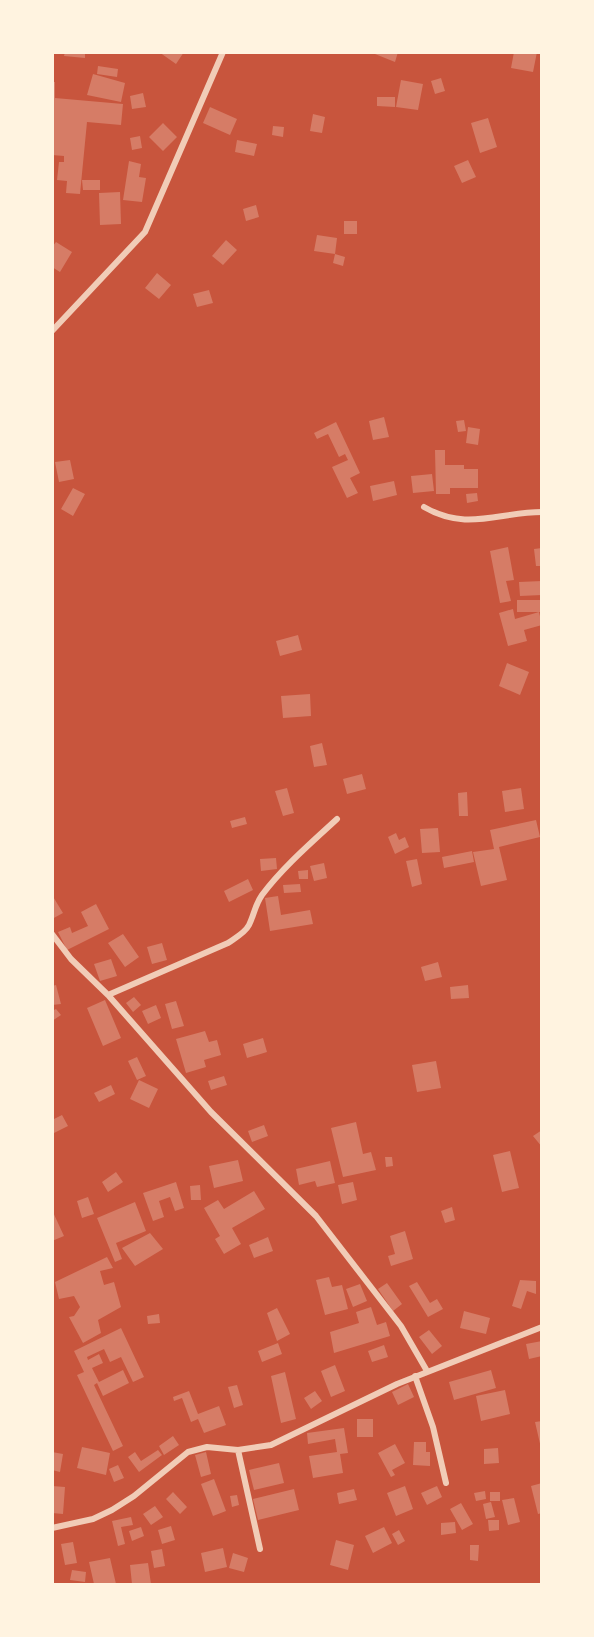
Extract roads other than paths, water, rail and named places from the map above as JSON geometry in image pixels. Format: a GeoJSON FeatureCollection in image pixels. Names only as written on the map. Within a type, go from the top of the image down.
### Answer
{"type":"FeatureCollection","features":[{"type":"Feature","properties":{"kind":"street"},"geometry":{"type":"LineString","coordinates":[[52,331],[145,232],[223,52]]}},
{"type":"Feature","properties":{"kind":"street"},"geometry":{"type":"LineString","coordinates":[[424,507],[438,515],[456,520],[482,520],[542,512]]}},
{"type":"Feature","properties":{"kind":"street"},"geometry":{"type":"LineString","coordinates":[[108,995],[228,943],[240,934],[249,925],[253,910],[262,896],[293,860],[337,819]]}},
{"type":"Feature","properties":{"kind":"street"},"geometry":{"type":"LineString","coordinates":[[52,934],[71,959],[108,995],[211,1112],[316,1216],[401,1326],[428,1371]]}},
{"type":"Feature","properties":{"kind":"street"},"geometry":{"type":"LineString","coordinates":[[52,1528],[78,1524],[112,1510],[134,1496],[188,1452],[207,1447],[258,1449],[287,1439],[371,1395],[542,1327]]}},
{"type":"Feature","properties":{"kind":"street"},"geometry":{"type":"LineString","coordinates":[[415,1377],[433,1427],[446,1483]]}},
{"type":"Feature","properties":{"kind":"street"},"geometry":{"type":"LineString","coordinates":[[238,1450],[260,1549]]}}]}
